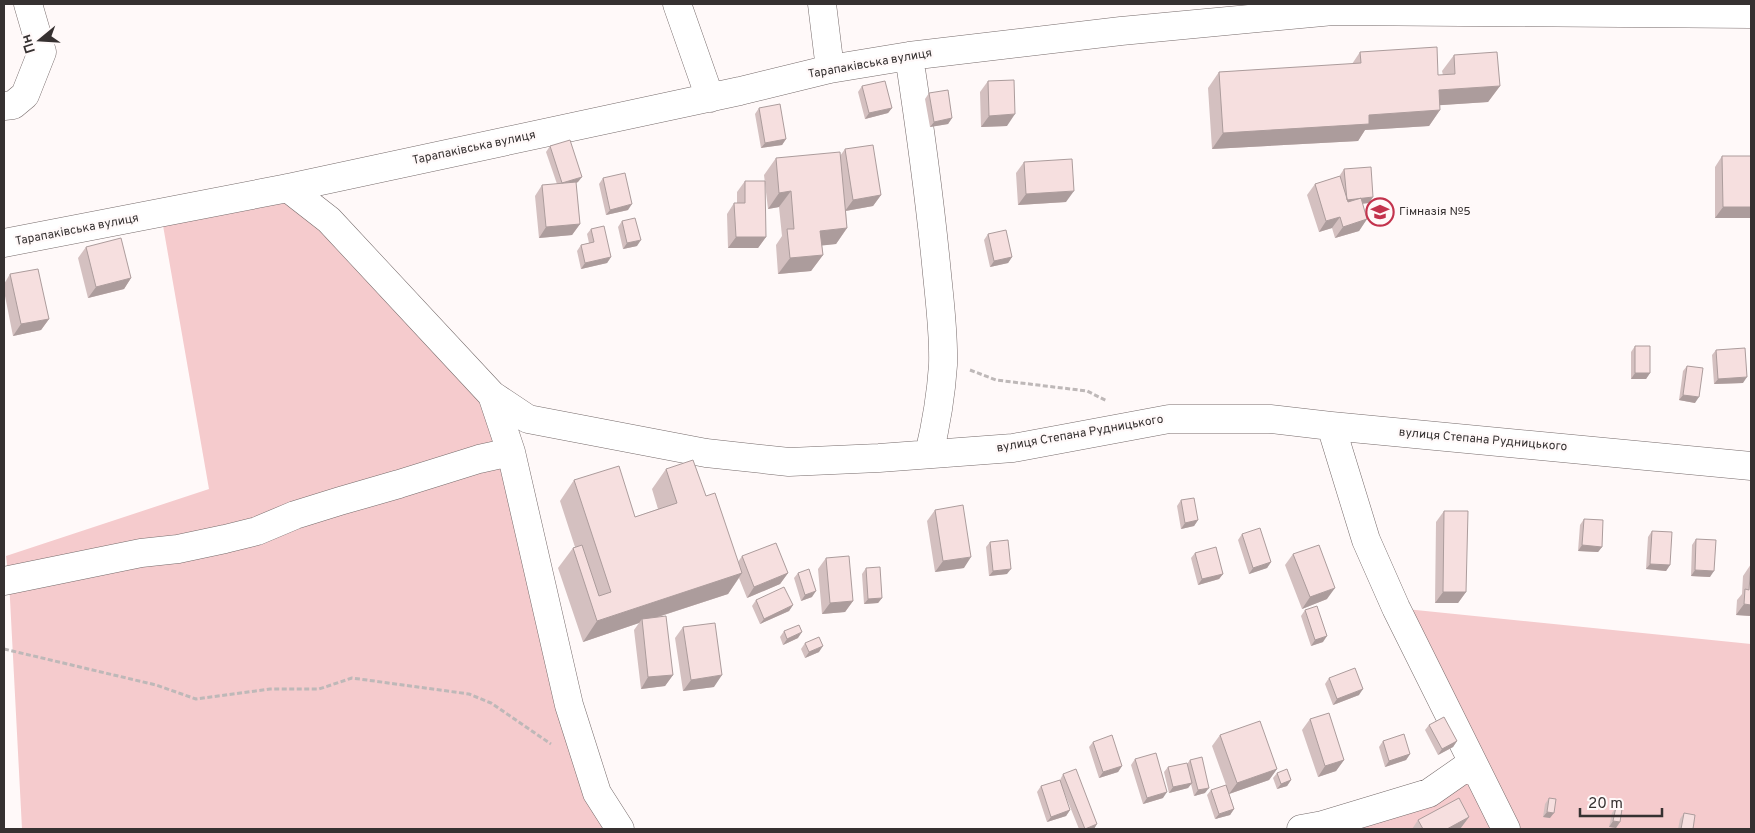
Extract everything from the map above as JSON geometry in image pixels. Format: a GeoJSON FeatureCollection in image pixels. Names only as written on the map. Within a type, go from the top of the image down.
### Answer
{"type":"FeatureCollection","features":[{"type":"Feature","properties":{"kind":"street"},"geometry":{"type":"LineString","coordinates":[[8,106],[25,95],[42,52],[28,4]]}},
{"type":"Feature","properties":{"kind":"street"},"geometry":{"type":"LineString","coordinates":[[677,4],[710,98]]}},
{"type":"Feature","properties":{"kind":"street"},"geometry":{"type":"LineString","coordinates":[[822,4],[830,69]]}},
{"type":"Feature","properties":{"kind":"street","name":"Тарапаківська вулиця"},"geometry":{"type":"LineString","coordinates":[[4,243],[288,188],[710,98],[830,69],[909,56],[1120,31],[1333,11],[1751,14]]}},
{"type":"Feature","properties":{"kind":"street"},"geometry":{"type":"LineString","coordinates":[[909,56],[921,130],[934,241],[943,364],[937,420],[929,454]]}},
{"type":"Feature","properties":{"kind":"street"},"geometry":{"type":"LineString","coordinates":[[288,188],[329,220],[492,395],[511,452],[569,704],[597,793],[620,829]]}},
{"type":"Feature","properties":{"kind":"street","name":"вулиця Степана Рудницького"},"geometry":{"type":"LineString","coordinates":[[492,395],[528,419],[706,453],[788,462],[1013,448],[1168,419],[1270,419],[1751,466]]}},
{"type":"Feature","properties":{"kind":"street"},"geometry":{"type":"LineString","coordinates":[[1331,426],[1366,540],[1396,608],[1472,763],[1513,828]]}},
{"type":"Feature","properties":{"kind":"street"},"geometry":{"type":"LineString","coordinates":[[4,581],[141,553],[225,540],[256,531],[295,515],[479,459],[511,452]]}},
{"type":"Feature","properties":{"kind":"street"},"geometry":{"type":"LineString","coordinates":[[1301,829],[1323,825],[1429,793],[1472,763]]}},
{"type":"Feature","properties":{"kind":"path"},"geometry":{"type":"LineString","coordinates":[[942,348],[958,364],[996,380],[1087,391],[1115,405],[1136,425]]}},
{"type":"Feature","properties":{"kind":"path"},"geometry":{"type":"LineString","coordinates":[[4,649],[156,686],[196,699],[270,689],[319,690],[352,678],[469,694],[491,703],[556,748],[589,767]]}},
{"type":"Feature","properties":{"kind":"shaded area"},"geometry":{"type":"Polygon","coordinates":[[[288,188],[492,395],[536,566],[620,829],[22,829],[9,580],[6,556],[209,489],[161,214],[288,188]]]}},
{"type":"Feature","properties":{"kind":"shaded area"},"geometry":{"type":"Polygon","coordinates":[[[1396,608],[1751,644],[1751,829],[1301,829],[1472,763],[1396,608]]]}},
{"type":"Feature","properties":{"kind":"building"},"geometry":{"type":"Polygon","coordinates":[[[1437,47],[1438,75],[1455,74],[1454,55],[1497,52],[1500,86],[1439,90],[1440,110],[1369,115],[1369,124],[1223,133],[1219,72],[1361,63],[1360,52],[1437,47]]]}},
{"type":"Feature","properties":{"kind":"building"},"geometry":{"type":"Polygon","coordinates":[[[1014,80],[1015,114],[989,116],[988,81],[1014,80]]]}},
{"type":"Feature","properties":{"kind":"building"},"geometry":{"type":"Polygon","coordinates":[[[885,81],[892,108],[869,113],[862,86],[885,81]]]}},
{"type":"Feature","properties":{"kind":"building"},"geometry":{"type":"Polygon","coordinates":[[[948,90],[952,118],[934,122],[929,93],[948,90]]]}},
{"type":"Feature","properties":{"kind":"building"},"geometry":{"type":"Polygon","coordinates":[[[780,104],[786,139],[765,143],[759,108],[780,104]]]}},
{"type":"Feature","properties":{"kind":"building"},"geometry":{"type":"Polygon","coordinates":[[[570,140],[582,177],[562,183],[550,146],[570,140]]]}},
{"type":"Feature","properties":{"kind":"building"},"geometry":{"type":"Polygon","coordinates":[[[873,145],[881,195],[853,200],[845,149],[873,145]]]}},
{"type":"Feature","properties":{"kind":"building"},"geometry":{"type":"Polygon","coordinates":[[[840,152],[847,228],[820,231],[823,255],[790,258],[787,229],[794,229],[791,191],[779,193],[776,158],[840,152]]]}},
{"type":"Feature","properties":{"kind":"building"},"geometry":{"type":"Polygon","coordinates":[[[1722,156],[1751,156],[1751,207],[1723,207],[1722,156]]]}},
{"type":"Feature","properties":{"kind":"building"},"geometry":{"type":"Polygon","coordinates":[[[1072,159],[1074,191],[1026,194],[1024,162],[1072,159]]]}},
{"type":"Feature","properties":{"kind":"building"},"geometry":{"type":"Polygon","coordinates":[[[1371,167],[1373,197],[1347,200],[1344,169],[1371,167]]]}},
{"type":"Feature","properties":{"kind":"building"},"geometry":{"type":"Polygon","coordinates":[[[625,173],[632,204],[610,210],[603,178],[625,173]]]}},
{"type":"Feature","properties":{"kind":"building"},"geometry":{"type":"Polygon","coordinates":[[[1340,176],[1348,202],[1361,198],[1367,219],[1343,227],[1340,217],[1326,221],[1315,184],[1340,176]]]}},
{"type":"Feature","properties":{"kind":"building"},"geometry":{"type":"Polygon","coordinates":[[[745,181],[765,181],[766,237],[736,237],[734,203],[745,203],[745,181]]]}},
{"type":"Feature","properties":{"kind":"building"},"geometry":{"type":"Polygon","coordinates":[[[576,182],[580,224],[546,227],[542,185],[576,182]]]}},
{"type":"Feature","properties":{"kind":"building"},"geometry":{"type":"Polygon","coordinates":[[[635,218],[641,240],[627,243],[622,221],[635,218]]]}},
{"type":"Feature","properties":{"kind":"building"},"geometry":{"type":"Polygon","coordinates":[[[604,226],[611,257],[585,263],[581,245],[594,242],[591,229],[604,226]]]}},
{"type":"Feature","properties":{"kind":"building"},"geometry":{"type":"Polygon","coordinates":[[[1006,230],[1012,257],[994,261],[988,234],[1006,230]]]}},
{"type":"Feature","properties":{"kind":"building"},"geometry":{"type":"Polygon","coordinates":[[[121,238],[131,278],[96,287],[86,247],[121,238]]]}},
{"type":"Feature","properties":{"kind":"building"},"geometry":{"type":"Polygon","coordinates":[[[38,269],[49,319],[21,324],[10,274],[38,269]]]}},
{"type":"Feature","properties":{"kind":"building"},"geometry":{"type":"Polygon","coordinates":[[[1635,346],[1650,346],[1650,373],[1635,373],[1635,346]]]}},
{"type":"Feature","properties":{"kind":"building"},"geometry":{"type":"Polygon","coordinates":[[[1745,348],[1747,377],[1718,379],[1716,350],[1745,348]]]}},
{"type":"Feature","properties":{"kind":"building"},"geometry":{"type":"Polygon","coordinates":[[[1687,366],[1703,368],[1699,397],[1683,395],[1687,366]]]}},
{"type":"Feature","properties":{"kind":"building"},"geometry":{"type":"Polygon","coordinates":[[[693,460],[706,496],[715,493],[742,573],[597,621],[573,548],[582,545],[599,596],[611,592],[574,480],[619,466],[635,517],[677,503],[666,469],[693,460]]]}},
{"type":"Feature","properties":{"kind":"building"},"geometry":{"type":"Polygon","coordinates":[[[1194,498],[1198,520],[1185,523],[1181,500],[1194,498]]]}},
{"type":"Feature","properties":{"kind":"building"},"geometry":{"type":"Polygon","coordinates":[[[963,505],[971,557],[943,561],[935,510],[963,505]]]}},
{"type":"Feature","properties":{"kind":"building"},"geometry":{"type":"Polygon","coordinates":[[[1444,511],[1468,511],[1466,592],[1443,592],[1444,511]]]}},
{"type":"Feature","properties":{"kind":"building"},"geometry":{"type":"Polygon","coordinates":[[[1584,519],[1603,520],[1602,547],[1582,545],[1584,519]]]}},
{"type":"Feature","properties":{"kind":"building"},"geometry":{"type":"Polygon","coordinates":[[[1260,528],[1271,562],[1253,568],[1242,534],[1260,528]]]}},
{"type":"Feature","properties":{"kind":"building"},"geometry":{"type":"Polygon","coordinates":[[[1652,531],[1672,532],[1670,565],[1650,564],[1652,531]]]}},
{"type":"Feature","properties":{"kind":"building"},"geometry":{"type":"Polygon","coordinates":[[[1696,539],[1716,540],[1714,571],[1695,570],[1696,539]]]}},
{"type":"Feature","properties":{"kind":"building"},"geometry":{"type":"Polygon","coordinates":[[[1008,540],[1011,569],[993,571],[990,542],[1008,540]]]}},
{"type":"Feature","properties":{"kind":"building"},"geometry":{"type":"Polygon","coordinates":[[[776,543],[788,573],[754,587],[742,556],[776,543]]]}},
{"type":"Feature","properties":{"kind":"building"},"geometry":{"type":"Polygon","coordinates":[[[1319,545],[1335,588],[1310,597],[1293,554],[1319,545]]]}},
{"type":"Feature","properties":{"kind":"building"},"geometry":{"type":"Polygon","coordinates":[[[1216,547],[1223,574],[1202,579],[1195,553],[1216,547]]]}},
{"type":"Feature","properties":{"kind":"building"},"geometry":{"type":"Polygon","coordinates":[[[849,556],[853,601],[830,603],[826,558],[849,556]]]}},
{"type":"Feature","properties":{"kind":"building"},"geometry":{"type":"Polygon","coordinates":[[[1751,564],[1751,605],[1744,604],[1745,589],[1749,590],[1751,564]]]}},
{"type":"Feature","properties":{"kind":"building"},"geometry":{"type":"Polygon","coordinates":[[[880,567],[882,598],[868,599],[866,568],[880,567]]]}},
{"type":"Feature","properties":{"kind":"building"},"geometry":{"type":"Polygon","coordinates":[[[809,569],[816,591],[805,595],[798,573],[809,569]]]}},
{"type":"Feature","properties":{"kind":"building"},"geometry":{"type":"Polygon","coordinates":[[[784,587],[793,605],[764,619],[756,600],[784,587]]]}},
{"type":"Feature","properties":{"kind":"building"},"geometry":{"type":"Polygon","coordinates":[[[1317,606],[1327,636],[1315,640],[1305,610],[1317,606]]]}},
{"type":"Feature","properties":{"kind":"building"},"geometry":{"type":"Polygon","coordinates":[[[666,616],[673,675],[648,677],[642,619],[666,616]]]}},
{"type":"Feature","properties":{"kind":"building"},"geometry":{"type":"Polygon","coordinates":[[[715,623],[722,675],[691,680],[683,627],[715,623]]]}},
{"type":"Feature","properties":{"kind":"building"},"geometry":{"type":"Polygon","coordinates":[[[799,625],[802,632],[787,639],[784,631],[799,625]]]}},
{"type":"Feature","properties":{"kind":"building"},"geometry":{"type":"Polygon","coordinates":[[[819,637],[823,646],[809,652],[805,643],[819,637]]]}},
{"type":"Feature","properties":{"kind":"building"},"geometry":{"type":"Polygon","coordinates":[[[1355,668],[1363,689],[1337,699],[1329,678],[1355,668]]]}},
{"type":"Feature","properties":{"kind":"building"},"geometry":{"type":"Polygon","coordinates":[[[1329,713],[1344,760],[1325,766],[1310,719],[1329,713]]]}},
{"type":"Feature","properties":{"kind":"building"},"geometry":{"type":"Polygon","coordinates":[[[1444,717],[1457,741],[1442,749],[1429,725],[1444,717]]]}},
{"type":"Feature","properties":{"kind":"building"},"geometry":{"type":"Polygon","coordinates":[[[1260,721],[1277,769],[1237,783],[1220,735],[1260,721]]]}},
{"type":"Feature","properties":{"kind":"building"},"geometry":{"type":"Polygon","coordinates":[[[1404,734],[1410,754],[1389,761],[1383,741],[1404,734]]]}},
{"type":"Feature","properties":{"kind":"building"},"geometry":{"type":"Polygon","coordinates":[[[1112,735],[1122,766],[1103,772],[1093,742],[1112,735]]]}},
{"type":"Feature","properties":{"kind":"building"},"geometry":{"type":"Polygon","coordinates":[[[1156,753],[1167,792],[1147,798],[1135,759],[1156,753]]]}},
{"type":"Feature","properties":{"kind":"building"},"geometry":{"type":"Polygon","coordinates":[[[1202,757],[1209,788],[1198,790],[1190,760],[1202,757]]]}},
{"type":"Feature","properties":{"kind":"building"},"geometry":{"type":"Polygon","coordinates":[[[1187,763],[1192,783],[1173,787],[1168,767],[1187,763]]]}},
{"type":"Feature","properties":{"kind":"building"},"geometry":{"type":"Polygon","coordinates":[[[1076,769],[1097,824],[1085,829],[1063,774],[1076,769]]]}},
{"type":"Feature","properties":{"kind":"building"},"geometry":{"type":"Polygon","coordinates":[[[1287,769],[1291,780],[1281,784],[1277,773],[1287,769]]]}},
{"type":"Feature","properties":{"kind":"building"},"geometry":{"type":"Polygon","coordinates":[[[1060,780],[1070,810],[1051,817],[1041,786],[1060,780]]]}},
{"type":"Feature","properties":{"kind":"building"},"geometry":{"type":"Polygon","coordinates":[[[1226,785],[1234,809],[1219,814],[1211,790],[1226,785]]]}},
{"type":"Feature","properties":{"kind":"building"},"geometry":{"type":"Polygon","coordinates":[[[1459,798],[1469,817],[1447,829],[1423,829],[1418,820],[1459,798]]]}},
{"type":"Feature","properties":{"kind":"building"},"geometry":{"type":"Polygon","coordinates":[[[1549,798],[1556,799],[1554,813],[1547,812],[1549,798]]]}},
{"type":"Feature","properties":{"kind":"building"},"geometry":{"type":"Polygon","coordinates":[[[1616,807],[1622,809],[1620,822],[1613,821],[1616,807]]]}},
{"type":"Feature","properties":{"kind":"building"},"geometry":{"type":"Polygon","coordinates":[[[1684,813],[1695,815],[1693,829],[1681,829],[1684,813]]]}},
{"type":"Feature","properties":{"kind":"place","name":"Гімназія №5"},"geometry":{"type":"Point","coordinates":[1380,212]}}]}
